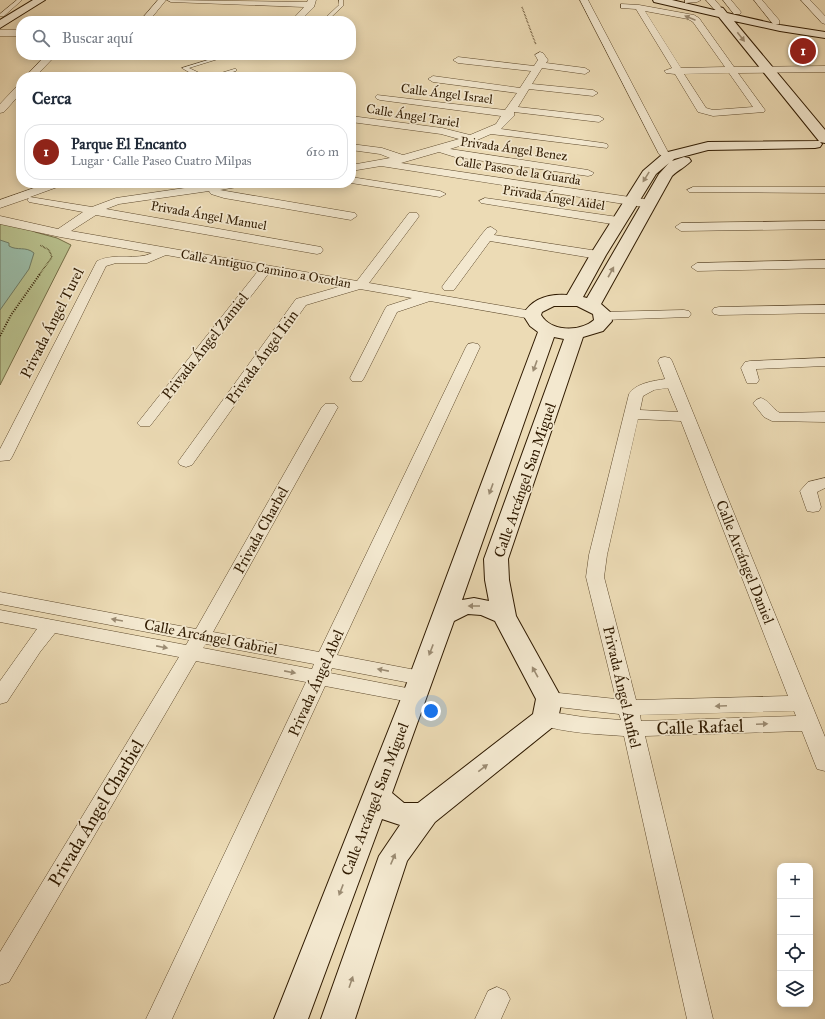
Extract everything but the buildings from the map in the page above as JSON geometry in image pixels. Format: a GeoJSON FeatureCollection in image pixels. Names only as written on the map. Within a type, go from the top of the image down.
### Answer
{"type":"FeatureCollection","features":[{"type":"Feature","properties":{"kind":"street"},"geometry":{"type":"LineString","coordinates":[[1,20],[40,0]]}},
{"type":"Feature","properties":{"kind":"street"},"geometry":{"type":"LineString","coordinates":[[148,16],[162,0]]}},
{"type":"Feature","properties":{"kind":"street"},"geometry":{"type":"LineString","coordinates":[[171,0],[312,3]]}},
{"type":"Feature","properties":{"kind":"street"},"geometry":{"type":"LineString","coordinates":[[584,0],[623,72],[664,154],[669,156]]}},
{"type":"Feature","properties":{"kind":"street"},"geometry":{"type":"LineString","coordinates":[[658,0],[717,7],[767,70],[822,145]]}},
{"type":"Feature","properties":{"kind":"street"},"geometry":{"type":"LineString","coordinates":[[688,0],[778,25],[825,35]]}},
{"type":"Feature","properties":{"kind":"street"},"geometry":{"type":"LineString","coordinates":[[727,0],[755,33],[778,25],[825,31]]}},
{"type":"Feature","properties":{"kind":"street"},"geometry":{"type":"LineString","coordinates":[[758,0],[778,25]]}},
{"type":"Feature","properties":{"kind":"street"},"geometry":{"type":"LineString","coordinates":[[805,0],[825,21]]}},
{"type":"Feature","properties":{"kind":"street"},"geometry":{"type":"LineString","coordinates":[[300,16],[312,3]]}},
{"type":"Feature","properties":{"kind":"street"},"geometry":{"type":"LineString","coordinates":[[624,6],[639,7],[691,17],[696,20],[730,70],[760,110],[740,112],[704,111],[677,71],[639,7]]}},
{"type":"Feature","properties":{"kind":"street"},"geometry":{"type":"LineString","coordinates":[[0,33],[16,33]]}},
{"type":"Feature","properties":{"kind":"street"},"geometry":{"type":"LineString","coordinates":[[769,52],[825,120]]}},
{"type":"Feature","properties":{"kind":"street"},"geometry":{"type":"LineString","coordinates":[[35,72],[45,60]]}},
{"type":"Feature","properties":{"kind":"street"},"geometry":{"type":"LineString","coordinates":[[458,60],[539,63],[585,71]]}},
{"type":"Feature","properties":{"kind":"street"},"geometry":{"type":"LineString","coordinates":[[356,167],[403,158],[471,139],[500,126],[511,111],[539,63]]}},
{"type":"Feature","properties":{"kind":"street"},"geometry":{"type":"LineString","coordinates":[[665,71],[783,70],[823,72]]}},
{"type":"Feature","properties":{"kind":"street"},"geometry":{"type":"LineString","coordinates":[[623,72],[634,72]]}},
{"type":"Feature","properties":{"kind":"street"},"geometry":{"type":"LineString","coordinates":[[433,79],[525,88],[593,92]]}},
{"type":"Feature","properties":{"kind":"street"},"geometry":{"type":"LineString","coordinates":[[6,105],[16,93]]}},
{"type":"Feature","properties":{"kind":"street","name":"Calle Ángel Israel"},"geometry":{"type":"LineString","coordinates":[[380,97],[599,119]]}},
{"type":"Feature","properties":{"kind":"street","name":"Calle Ángel Tariel"},"geometry":{"type":"LineString","coordinates":[[356,120],[442,131],[471,139]]}},
{"type":"Feature","properties":{"kind":"street"},"geometry":{"type":"LineString","coordinates":[[491,131],[603,146]]}},
{"type":"Feature","properties":{"kind":"street"},"geometry":{"type":"LineString","coordinates":[[573,300],[618,221],[650,171],[669,156],[708,146],[822,145]]}},
{"type":"Feature","properties":{"kind":"street"},"geometry":{"type":"LineString","coordinates":[[598,311],[650,204],[666,174],[676,164],[696,156],[737,150],[822,145]]}},
{"type":"Feature","properties":{"kind":"street"},"geometry":{"type":"LineString","coordinates":[[356,148],[382,151],[403,158]]}},
{"type":"Feature","properties":{"kind":"street","name":"Privada Ángel Benez"},"geometry":{"type":"LineString","coordinates":[[438,148],[455,154],[588,173]]}},
{"type":"Feature","properties":{"kind":"street","name":"Calle Paseo de la Guarda"},"geometry":{"type":"LineString","coordinates":[[382,163],[650,204]]}},
{"type":"Feature","properties":{"kind":"street"},"geometry":{"type":"LineString","coordinates":[[356,181],[440,194]]}},
{"type":"Feature","properties":{"kind":"street"},"geometry":{"type":"LineString","coordinates":[[0,204],[45,188]]}},
{"type":"Feature","properties":{"kind":"street"},"geometry":{"type":"LineString","coordinates":[[169,188],[172,192]]}},
{"type":"Feature","properties":{"kind":"street"},"geometry":{"type":"LineString","coordinates":[[60,233],[95,210],[116,201],[204,188]]}},
{"type":"Feature","properties":{"kind":"street"},"geometry":{"type":"LineString","coordinates":[[213,188],[215,192],[224,196],[351,216]]}},
{"type":"Feature","properties":{"kind":"street"},"geometry":{"type":"LineString","coordinates":[[693,190],[825,190]]}},
{"type":"Feature","properties":{"kind":"street","name":"Privada Ángel Manuel"},"geometry":{"type":"LineString","coordinates":[[33,200],[317,250]]}},
{"type":"Feature","properties":{"kind":"street","name":"Privada Ángel Aidel"},"geometry":{"type":"LineString","coordinates":[[485,201],[618,221]]}},
{"type":"Feature","properties":{"kind":"street"},"geometry":{"type":"LineString","coordinates":[[360,285],[413,216]]}},
{"type":"Feature","properties":{"kind":"street","name":"Calle Antiguo Camino a Oxotlan"},"geometry":{"type":"LineString","coordinates":[[0,220],[60,233],[430,297],[540,322]]}},
{"type":"Feature","properties":{"kind":"street"},"geometry":{"type":"LineString","coordinates":[[681,227],[825,225]]}},
{"type":"Feature","properties":{"kind":"street"},"geometry":{"type":"LineString","coordinates":[[449,287],[489,234],[598,255]]}},
{"type":"Feature","properties":{"kind":"street","name":"Privada Ángel Turel"},"geometry":{"type":"LineString","coordinates":[[4,457],[101,264],[106,260],[151,259],[164,251]]}},
{"type":"Feature","properties":{"kind":"street"},"geometry":{"type":"LineString","coordinates":[[697,267],[825,264]]}},
{"type":"Feature","properties":{"kind":"street","name":"Privada Ángel Zamiel"},"geometry":{"type":"LineString","coordinates":[[145,422],[266,269]]}},
{"type":"Feature","properties":{"kind":"street","name":"Privada Ángel Irin"},"geometry":{"type":"LineString","coordinates":[[186,462],[301,302],[360,285]]}},
{"type":"Feature","properties":{"kind":"street"},"geometry":{"type":"LineString","coordinates":[[357,378],[392,309],[430,297]]}},
{"type":"Feature","properties":{"kind":"street"},"geometry":{"type":"LineString","coordinates":[[598,311],[603,321],[600,326],[594,330],[575,334],[540,322],[535,309],[550,301],[573,300],[598,311],[684,314]]}},
{"type":"Feature","properties":{"kind":"street"},"geometry":{"type":"LineString","coordinates":[[719,311],[825,309]]}},
{"type":"Feature","properties":{"kind":"street","name":"Calle Arcángel San Miguel"},"geometry":{"type":"LineString","coordinates":[[291,1019],[444,616],[540,322]]}},
{"type":"Feature","properties":{"kind":"street","name":"Calle Arcángel San Miguel"},"geometry":{"type":"LineString","coordinates":[[547,709],[504,616],[497,580],[496,559],[575,334]]}},
{"type":"Feature","properties":{"kind":"street","name":"Privada Ángel Abel"},"geometry":{"type":"LineString","coordinates":[[159,1019],[473,347]]}},
{"type":"Feature","properties":{"kind":"street","name":"Calle Arcángel Daniel"},"geometry":{"type":"LineString","coordinates":[[665,361],[825,763]]}},
{"type":"Feature","properties":{"kind":"street"},"geometry":{"type":"LineString","coordinates":[[752,380],[748,368],[750,365],[825,362]]}},
{"type":"Feature","properties":{"kind":"street","name":"Privada Ángel Anfiel"},"geometry":{"type":"LineString","coordinates":[[673,383],[657,384],[642,388],[636,394],[598,555],[595,577],[628,708],[700,1019]]}},
{"type":"Feature","properties":{"kind":"street"},"geometry":{"type":"LineString","coordinates":[[761,403],[769,414],[777,418],[825,417]]}},
{"type":"Feature","properties":{"kind":"street","name":"Privada Charbel"},"geometry":{"type":"LineString","coordinates":[[192,652],[330,407]]}},
{"type":"Feature","properties":{"kind":"street"},"geometry":{"type":"LineString","coordinates":[[631,414],[688,416]]}},
{"type":"Feature","properties":{"kind":"street"},"geometry":{"type":"LineString","coordinates":[[813,507],[808,491],[820,484]]}},
{"type":"Feature","properties":{"kind":"street","name":"Calle Arcángel Gabriel"},"geometry":{"type":"LineString","coordinates":[[0,598],[202,635],[322,668]]}},
{"type":"Feature","properties":{"kind":"street"},"geometry":{"type":"LineString","coordinates":[[444,616],[457,608],[474,605],[490,608],[504,616]]}},
{"type":"Feature","properties":{"kind":"street","name":"Calle Arcángel Gabriel"},"geometry":{"type":"LineString","coordinates":[[0,616],[192,652],[322,668],[418,687]]}},
{"type":"Feature","properties":{"kind":"street"},"geometry":{"type":"LineString","coordinates":[[0,697],[33,647],[51,625]]}},
{"type":"Feature","properties":{"kind":"street","name":"Privada Ángel Charbiel"},"geometry":{"type":"LineString","coordinates":[[0,974],[192,652]]}},
{"type":"Feature","properties":{"kind":"street","name":"Calle Rafael"},"geometry":{"type":"LineString","coordinates":[[547,709],[802,703]]}},
{"type":"Feature","properties":{"kind":"street"},"geometry":{"type":"LineString","coordinates":[[338,1019],[394,856],[425,814],[547,709]]}},
{"type":"Feature","properties":{"kind":"street","name":"Calle Rafael"},"geometry":{"type":"LineString","coordinates":[[547,709],[583,725],[632,729],[809,722]]}},
{"type":"Feature","properties":{"kind":"street"},"geometry":{"type":"LineString","coordinates":[[377,795],[388,809],[393,812],[405,816],[425,814]]}},
{"type":"Feature","properties":{"kind":"lane"},"geometry":{"type":"LineString","coordinates":[[1,20],[20,0]]}},
{"type":"Feature","properties":{"kind":"lane"},"geometry":{"type":"LineString","coordinates":[[329,16],[340,5],[341,0]]}},
{"type":"Feature","properties":{"kind":"lane"},"geometry":{"type":"LineString","coordinates":[[194,72],[184,68],[212,60]]}},
{"type":"Feature","properties":{"kind":"lane"},"geometry":{"type":"LineString","coordinates":[[227,72],[234,70]]}},
{"type":"Feature","properties":{"kind":"path"},"geometry":{"type":"LineString","coordinates":[[522,8],[539,63]]}},
{"type":"Feature","properties":{"kind":"path"},"geometry":{"type":"LineString","coordinates":[[0,336],[11,315],[52,257],[48,250],[39,244]]}},
{"type":"Feature","properties":{"kind":"shaded area"},"geometry":{"type":"Polygon","coordinates":[[[0,220],[21,224],[35,232],[57,238],[71,245],[0,385],[0,220]]]}},
{"type":"Feature","properties":{"kind":"shaded area"},"geometry":{"type":"Polygon","coordinates":[[[0,240],[9,243],[9,246],[28,250],[34,253],[29,269],[0,310],[0,240]]]}},
{"type":"Feature","properties":{"kind":"place","name":"Parque El Encanto"},"geometry":{"type":"Point","coordinates":[803,51]}}]}
